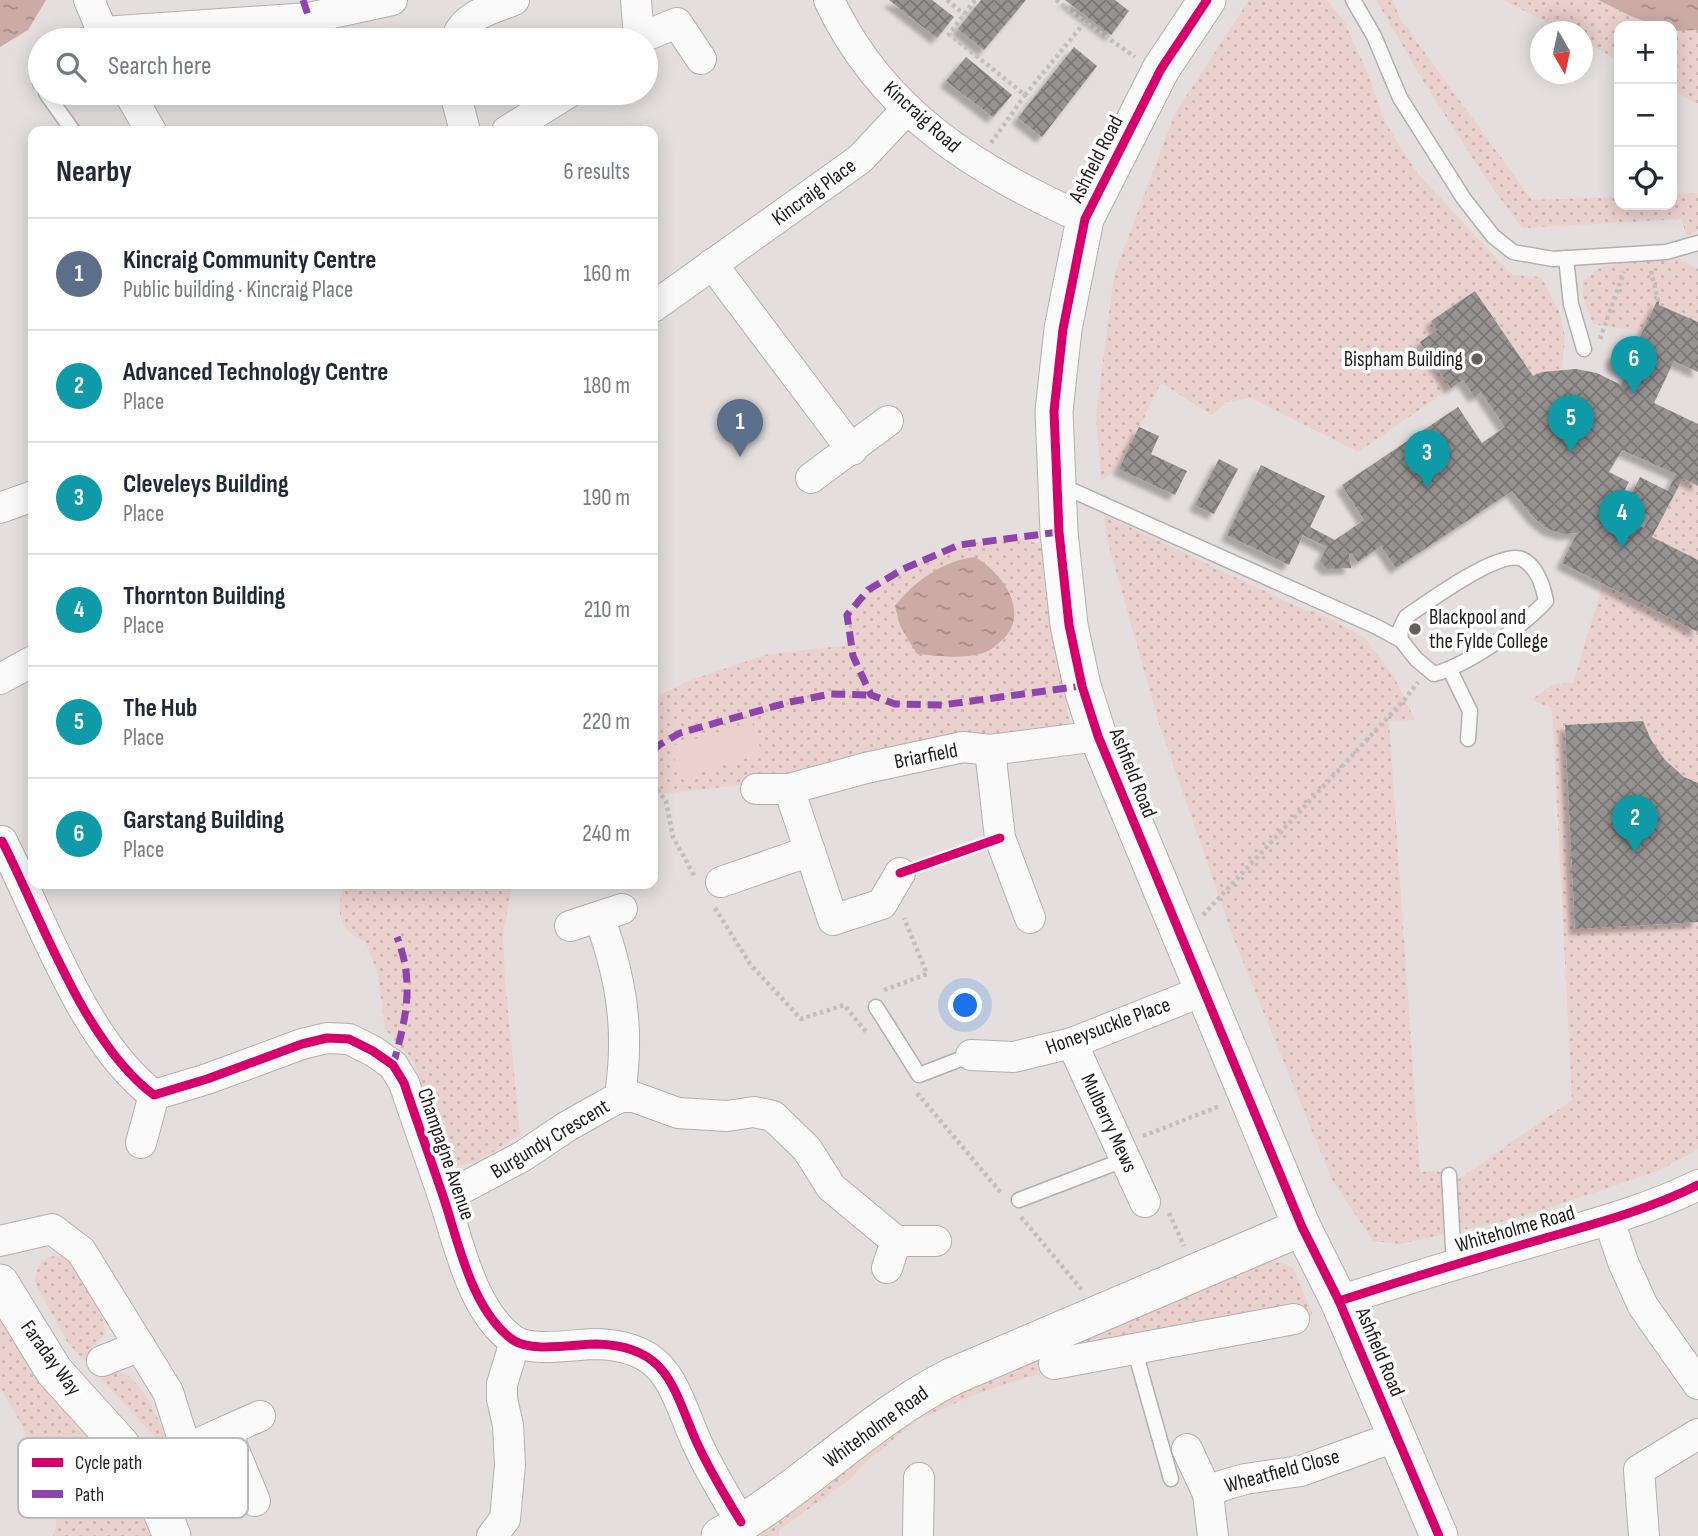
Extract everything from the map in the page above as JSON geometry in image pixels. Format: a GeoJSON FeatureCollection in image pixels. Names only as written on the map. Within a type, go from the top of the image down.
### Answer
{"type":"FeatureCollection","features":[{"type":"Feature","properties":{"kind":"street"},"geometry":{"type":"LineString","coordinates":[[89,0],[101,28]]}},
{"type":"Feature","properties":{"kind":"street"},"geometry":{"type":"LineString","coordinates":[[195,28],[309,18],[392,0]]}},
{"type":"Feature","properties":{"kind":"street"},"geometry":{"type":"LineString","coordinates":[[462,28],[471,18],[514,0]]}},
{"type":"Feature","properties":{"kind":"street"},"geometry":{"type":"LineString","coordinates":[[636,0],[637,28]]}},
{"type":"Feature","properties":{"kind":"street","name":"Kincraig Road"},"geometry":{"type":"LineString","coordinates":[[829,0],[854,48],[907,109],[955,150],[1029,194],[1085,219]]}},
{"type":"Feature","properties":{"kind":"street","name":"Ashfield Road"},"geometry":{"type":"LineString","coordinates":[[1207,0],[1158,74],[1085,219],[1063,329],[1054,411],[1055,483],[1069,625],[1082,686],[1098,736],[1302,1227],[1339,1301],[1438,1536]]}},
{"type":"Feature","properties":{"kind":"street"},"geometry":{"type":"LineString","coordinates":[[652,28],[676,11],[701,59]]}},
{"type":"Feature","properties":{"kind":"street"},"geometry":{"type":"LineString","coordinates":[[136,105],[148,126]]}},
{"type":"Feature","properties":{"kind":"street"},"geometry":{"type":"LineString","coordinates":[[458,105],[464,126]]}},
{"type":"Feature","properties":{"kind":"street"},"geometry":{"type":"LineString","coordinates":[[516,126],[549,105]]}},
{"type":"Feature","properties":{"kind":"street","name":"Kincraig Place"},"geometry":{"type":"LineString","coordinates":[[658,303],[860,159],[907,109]]}},
{"type":"Feature","properties":{"kind":"street"},"geometry":{"type":"LineString","coordinates":[[712,264],[852,450]]}},
{"type":"Feature","properties":{"kind":"street"},"geometry":{"type":"LineString","coordinates":[[811,478],[888,421]]}},
{"type":"Feature","properties":{"kind":"street"},"geometry":{"type":"LineString","coordinates":[[0,508],[28,498]]}},
{"type":"Feature","properties":{"kind":"street"},"geometry":{"type":"LineString","coordinates":[[0,679],[28,664]]}},
{"type":"Feature","properties":{"kind":"street","name":"Briarfield"},"geometry":{"type":"LineString","coordinates":[[756,789],[789,789],[866,768],[963,747],[990,750],[1098,736]]}},
{"type":"Feature","properties":{"kind":"street"},"geometry":{"type":"LineString","coordinates":[[990,750],[1000,838],[1030,918]]}},
{"type":"Feature","properties":{"kind":"street"},"geometry":{"type":"LineString","coordinates":[[789,789],[834,920],[882,904],[896,881]]}},
{"type":"Feature","properties":{"kind":"street"},"geometry":{"type":"LineString","coordinates":[[2,841],[28,880]]}},
{"type":"Feature","properties":{"kind":"street"},"geometry":{"type":"LineString","coordinates":[[709,888],[810,851]]}},
{"type":"Feature","properties":{"kind":"street"},"geometry":{"type":"LineString","coordinates":[[32,889],[76,994],[117,1060],[138,1083],[154,1095],[141,1143]]}},
{"type":"Feature","properties":{"kind":"street"},"geometry":{"type":"LineString","coordinates":[[570,926],[611,913],[624,1046],[620,1097]]}},
{"type":"Feature","properties":{"kind":"street","name":"Honeysuckle Place"},"geometry":{"type":"LineString","coordinates":[[971,1055],[1014,1057],[1072,1044],[1202,991]]}},
{"type":"Feature","properties":{"kind":"street","name":"Champagne Avenue"},"geometry":{"type":"LineString","coordinates":[[154,1095],[207,1079],[302,1044],[327,1038],[349,1039],[373,1051],[393,1065],[404,1083],[480,1301],[495,1323],[515,1342]]}},
{"type":"Feature","properties":{"kind":"street","name":"Mulberry Mews"},"geometry":{"type":"LineString","coordinates":[[1072,1044],[1145,1202]]}},
{"type":"Feature","properties":{"kind":"street","name":"Burgundy Crescent"},"geometry":{"type":"LineString","coordinates":[[444,1198],[523,1157],[566,1127],[620,1097],[634,1097],[678,1113],[727,1116],[754,1112],[773,1116],[807,1149],[831,1187],[892,1254],[936,1241]]}},
{"type":"Feature","properties":{"kind":"street","name":"Whiteholme Road"},"geometry":{"type":"LineString","coordinates":[[1339,1301],[1609,1220],[1673,1198],[1698,1185]]}},
{"type":"Feature","properties":{"kind":"street"},"geometry":{"type":"LineString","coordinates":[[1609,1220],[1623,1262],[1643,1307],[1698,1384]]}},
{"type":"Feature","properties":{"kind":"street","name":"Whiteholme Road"},"geometry":{"type":"LineString","coordinates":[[731,1529],[781,1498],[919,1393],[1302,1227]]}},
{"type":"Feature","properties":{"kind":"street"},"geometry":{"type":"LineString","coordinates":[[0,1241],[52,1229],[81,1251],[169,1392],[183,1438]]}},
{"type":"Feature","properties":{"kind":"street","name":"Faraday Way"},"geometry":{"type":"LineString","coordinates":[[0,1283],[54,1370],[115,1438]]}},
{"type":"Feature","properties":{"kind":"street"},"geometry":{"type":"LineString","coordinates":[[1111,1309],[1134,1348]]}},
{"type":"Feature","properties":{"kind":"street"},"geometry":{"type":"LineString","coordinates":[[1054,1364],[1294,1319]]}},
{"type":"Feature","properties":{"kind":"street"},"geometry":{"type":"LineString","coordinates":[[500,1534],[505,1519],[510,1465],[502,1384],[515,1342],[552,1346],[612,1344],[635,1350],[656,1362],[673,1382],[731,1529]]}},
{"type":"Feature","properties":{"kind":"street"},"geometry":{"type":"LineString","coordinates":[[103,1361],[140,1346]]}},
{"type":"Feature","properties":{"kind":"street"},"geometry":{"type":"LineString","coordinates":[[210,1438],[260,1416]]}},
{"type":"Feature","properties":{"kind":"street"},"geometry":{"type":"LineString","coordinates":[[226,1431],[229,1438]]}},
{"type":"Feature","properties":{"kind":"street"},"geometry":{"type":"LineString","coordinates":[[1644,1536],[1633,1462],[1698,1434]]}},
{"type":"Feature","properties":{"kind":"street","name":"Wheatfield Close"},"geometry":{"type":"LineString","coordinates":[[1208,1494],[1221,1486],[1245,1479],[1301,1471],[1397,1436]]}},
{"type":"Feature","properties":{"kind":"street","name":"Wheatfield Close"},"geometry":{"type":"LineString","coordinates":[[1187,1449],[1208,1494],[1213,1536]]}},
{"type":"Feature","properties":{"kind":"street"},"geometry":{"type":"LineString","coordinates":[[918,1536],[919,1478]]}},
{"type":"Feature","properties":{"kind":"street"},"geometry":{"type":"LineString","coordinates":[[248,1484],[255,1501]]}},
{"type":"Feature","properties":{"kind":"street","name":"Faraday Way"},"geometry":{"type":"LineString","coordinates":[[164,1518],[172,1536]]}},
{"type":"Feature","properties":{"kind":"lane"},"geometry":{"type":"LineString","coordinates":[[1353,0],[1374,36],[1400,98],[1464,199],[1493,236],[1513,252],[1553,259],[1666,251],[1698,243]]}},
{"type":"Feature","properties":{"kind":"lane"},"geometry":{"type":"LineString","coordinates":[[55,105],[69,126]]}},
{"type":"Feature","properties":{"kind":"lane"},"geometry":{"type":"LineString","coordinates":[[1566,258],[1571,304],[1591,347]]}},
{"type":"Feature","properties":{"kind":"lane"},"geometry":{"type":"LineString","coordinates":[[1055,483],[1219,554],[1401,640],[1416,659],[1434,674],[1450,670],[1533,615],[1546,601],[1543,587],[1536,572],[1524,559],[1500,559],[1473,573],[1406,617],[1400,629],[1401,640]]}},
{"type":"Feature","properties":{"kind":"lane"},"geometry":{"type":"LineString","coordinates":[[1450,670],[1469,711],[1468,739]]}},
{"type":"Feature","properties":{"kind":"lane"},"geometry":{"type":"LineString","coordinates":[[878,999],[919,1075],[971,1055]]}},
{"type":"Feature","properties":{"kind":"lane"},"geometry":{"type":"LineString","coordinates":[[1016,1206],[1122,1152]]}},
{"type":"Feature","properties":{"kind":"lane"},"geometry":{"type":"LineString","coordinates":[[1449,1175],[1454,1265]]}},
{"type":"Feature","properties":{"kind":"lane"},"geometry":{"type":"LineString","coordinates":[[1134,1348],[1171,1479]]}},
{"type":"Feature","properties":{"kind":"path"},"geometry":{"type":"LineString","coordinates":[[947,0],[964,14]]}},
{"type":"Feature","properties":{"kind":"path"},"geometry":{"type":"LineString","coordinates":[[975,0],[949,34],[1025,95]]}},
{"type":"Feature","properties":{"kind":"path"},"geometry":{"type":"LineString","coordinates":[[1056,0],[1158,74]]}},
{"type":"Feature","properties":{"kind":"path"},"geometry":{"type":"LineString","coordinates":[[977,163],[1025,95],[1085,22]]}},
{"type":"Feature","properties":{"kind":"path"},"geometry":{"type":"LineString","coordinates":[[1647,253],[1659,305]]}},
{"type":"Feature","properties":{"kind":"path"},"geometry":{"type":"LineString","coordinates":[[1591,347],[1630,254]]}},
{"type":"Feature","properties":{"kind":"path"},"geometry":{"type":"LineString","coordinates":[[1181,939],[1405,699],[1428,668]]}},
{"type":"Feature","properties":{"kind":"path"},"geometry":{"type":"LineString","coordinates":[[658,791],[666,802],[673,837],[709,888],[750,964],[801,1019],[856,1001]]}},
{"type":"Feature","properties":{"kind":"path"},"geometry":{"type":"LineString","coordinates":[[878,999],[927,974],[896,881],[1000,838]]}},
{"type":"Feature","properties":{"kind":"path"},"geometry":{"type":"LineString","coordinates":[[844,1005],[870,1036]]}},
{"type":"Feature","properties":{"kind":"path"},"geometry":{"type":"LineString","coordinates":[[914,1088],[1016,1206],[1111,1309]]}},
{"type":"Feature","properties":{"kind":"path"},"geometry":{"type":"LineString","coordinates":[[1122,1152],[1247,1096]]}},
{"type":"Feature","properties":{"kind":"path"},"geometry":{"type":"LineString","coordinates":[[1145,1202],[1168,1209],[1196,1273]]}},
{"type":"Feature","properties":{"kind":"shaded area"},"geometry":{"type":"Polygon","coordinates":[[[1249,0],[1327,0],[1344,21],[1369,76],[1385,122],[1417,173],[1512,275],[1541,277],[1559,311],[1565,337],[1562,369],[1533,376],[1475,291],[1431,320],[1437,330],[1420,342],[1451,388],[1358,452],[1251,398],[1226,402],[1212,415],[1161,383],[1119,469],[1101,480],[1096,416],[1114,275],[1175,113],[1249,0]]]}},
{"type":"Feature","properties":{"kind":"shaded area"},"geometry":{"type":"Polygon","coordinates":[[[1376,0],[1393,0],[1399,17],[1532,200],[1614,197],[1614,210],[1677,210],[1677,195],[1698,193],[1698,230],[1686,236],[1682,219],[1522,228],[1486,179],[1376,0]]]}},
{"type":"Feature","properties":{"kind":"shaded area"},"geometry":{"type":"Polygon","coordinates":[[[1503,0],[1698,0],[1698,104],[1677,93],[1677,21],[1614,21],[1614,58],[1593,47],[1593,21],[1544,21],[1503,0]]]}},
{"type":"Feature","properties":{"kind":"shaded area"},"geometry":{"type":"Polygon","coordinates":[[[1680,259],[1698,269],[1698,322],[1659,305],[1659,299],[1642,332],[1593,324],[1583,297],[1583,281],[1598,269],[1614,264],[1680,259]]]}},
{"type":"Feature","properties":{"kind":"shaded area"},"geometry":{"type":"Polygon","coordinates":[[[1683,478],[1698,486],[1698,560],[1652,537],[1683,478]]]}},
{"type":"Feature","properties":{"kind":"shaded area"},"geometry":{"type":"Polygon","coordinates":[[[1104,515],[1307,611],[1317,612],[1364,637],[1393,675],[1415,720],[1389,721],[1420,1172],[1437,1171],[1459,1179],[1572,1100],[1552,708],[1531,700],[1554,684],[1573,683],[1603,584],[1698,632],[1698,1149],[1658,1171],[1522,1217],[1400,1244],[1373,1241],[1332,1180],[1234,940],[1159,724],[1106,535],[1104,515]]]}},
{"type":"Feature","properties":{"kind":"shaded area"},"geometry":{"type":"Polygon","coordinates":[[[1019,537],[1041,545],[1054,642],[1072,735],[757,783],[658,794],[658,696],[689,681],[768,654],[851,645],[847,615],[868,590],[903,569],[959,545],[1019,537]]]}},
{"type":"Feature","properties":{"kind":"shaded area"},"geometry":{"type":"Polygon","coordinates":[[[752,722],[762,754],[680,778],[671,746],[752,722]]]}},
{"type":"Feature","properties":{"kind":"shaded area"},"geometry":{"type":"Polygon","coordinates":[[[343,889],[511,889],[503,935],[520,1134],[481,1160],[458,1166],[445,1154],[414,1062],[385,1029],[378,975],[366,942],[349,932],[341,918],[343,889]]]}},
{"type":"Feature","properties":{"kind":"shaded area"},"geometry":{"type":"Polygon","coordinates":[[[59,1255],[80,1267],[99,1307],[104,1327],[105,1334],[91,1348],[97,1372],[119,1372],[133,1380],[148,1400],[166,1438],[156,1438],[68,1343],[34,1281],[37,1270],[48,1258],[59,1255]]]}},
{"type":"Feature","properties":{"kind":"shaded area"},"geometry":{"type":"Polygon","coordinates":[[[1271,1262],[1285,1263],[1294,1269],[1313,1316],[1134,1348],[974,1395],[918,1420],[869,1459],[849,1480],[779,1530],[779,1536],[754,1536],[781,1519],[925,1404],[1206,1281],[1271,1262]]]}},
{"type":"Feature","properties":{"kind":"shaded area"},"geometry":{"type":"Polygon","coordinates":[[[0,1283],[116,1438],[28,1438],[0,1388],[0,1283]]]}},
{"type":"Feature","properties":{"kind":"shaded area"},"geometry":{"type":"Polygon","coordinates":[[[56,1518],[147,1518],[153,1536],[53,1536],[56,1518]]]}},
{"type":"Feature","properties":{"kind":"water"},"geometry":{"type":"Polygon","coordinates":[[[0,0],[46,0],[28,30],[0,47],[0,0]]]}},
{"type":"Feature","properties":{"kind":"water"},"geometry":{"type":"Polygon","coordinates":[[[1598,0],[1698,0],[1698,30],[1677,31],[1677,21],[1643,21],[1598,0]]]}},
{"type":"Feature","properties":{"kind":"water"},"geometry":{"type":"Polygon","coordinates":[[[975,557],[995,573],[1010,595],[1014,619],[1010,630],[993,648],[980,654],[953,657],[917,654],[900,626],[895,606],[911,588],[930,574],[951,563],[975,557]]]}},
{"type":"Feature","properties":{"kind":"building"},"geometry":{"type":"Polygon","coordinates":[[[889,0],[932,0],[954,17],[937,38],[889,0]]]}},
{"type":"Feature","properties":{"kind":"building"},"geometry":{"type":"Polygon","coordinates":[[[981,0],[1026,0],[984,50],[958,29],[981,0]]]}},
{"type":"Feature","properties":{"kind":"building"},"geometry":{"type":"Polygon","coordinates":[[[1065,0],[1115,0],[1129,11],[1111,35],[1065,0]]]}},
{"type":"Feature","properties":{"kind":"building"},"geometry":{"type":"Polygon","coordinates":[[[1074,47],[1097,66],[1042,137],[1018,118],[1074,47]]]}},
{"type":"Feature","properties":{"kind":"building"},"geometry":{"type":"Polygon","coordinates":[[[966,57],[1012,95],[993,117],[946,81],[966,57]]]}},
{"type":"Feature","properties":{"kind":"building"},"geometry":{"type":"Polygon","coordinates":[[[1475,291],[1533,376],[1542,372],[1576,369],[1597,373],[1621,385],[1627,373],[1614,367],[1611,361],[1613,355],[1618,351],[1636,358],[1644,345],[1638,341],[1659,297],[1659,305],[1698,322],[1698,372],[1674,361],[1654,403],[1698,424],[1698,486],[1683,478],[1652,537],[1698,560],[1698,632],[1562,563],[1577,533],[1563,534],[1548,529],[1535,519],[1512,491],[1396,568],[1381,546],[1358,562],[1352,553],[1349,554],[1351,568],[1327,569],[1320,561],[1327,547],[1303,535],[1289,565],[1227,535],[1261,465],[1325,496],[1310,527],[1335,540],[1364,520],[1342,485],[1458,407],[1482,443],[1505,427],[1481,392],[1475,397],[1463,380],[1451,388],[1420,342],[1437,330],[1431,321],[1475,291]],[[1622,450],[1609,472],[1629,482],[1613,512],[1644,528],[1650,516],[1626,504],[1640,477],[1668,491],[1676,474],[1622,450]]]}},
{"type":"Feature","properties":{"kind":"building"},"geometry":{"type":"Polygon","coordinates":[[[1139,427],[1159,436],[1151,454],[1187,471],[1175,495],[1119,469],[1139,427]]]}},
{"type":"Feature","properties":{"kind":"building"},"geometry":{"type":"Polygon","coordinates":[[[1219,459],[1238,469],[1214,514],[1195,505],[1219,459]]]}},
{"type":"Feature","properties":{"kind":"building"},"geometry":{"type":"Polygon","coordinates":[[[1643,721],[1651,740],[1665,760],[1684,777],[1698,783],[1698,922],[1575,929],[1565,725],[1643,721]]]}},
{"type":"Feature","properties":{"kind":"marked path"},"geometry":{"type":"LineString","coordinates":[[303,0],[309,18]]}},
{"type":"Feature","properties":{"kind":"marked path"},"geometry":{"type":"LineString","coordinates":[[1059,532],[959,545],[903,569],[868,590],[847,615],[853,656],[871,695],[895,704],[942,705],[1082,686]]}},
{"type":"Feature","properties":{"kind":"marked path"},"geometry":{"type":"LineString","coordinates":[[658,746],[680,733],[790,702],[831,694],[871,695]]}},
{"type":"Feature","properties":{"kind":"marked path"},"geometry":{"type":"LineString","coordinates":[[393,1065],[407,1001],[406,970],[397,937]]}},
{"type":"Feature","properties":{"kind":"cycle path"},"geometry":{"type":"LineString","coordinates":[[1207,0],[1161,69],[1085,219],[1063,329],[1054,411],[1059,532],[1069,625],[1082,686],[1098,736],[1302,1227],[1339,1301],[1439,1536]]}},
{"type":"Feature","properties":{"kind":"cycle path"},"geometry":{"type":"LineString","coordinates":[[900,873],[1000,838]]}},
{"type":"Feature","properties":{"kind":"cycle path"},"geometry":{"type":"LineString","coordinates":[[2,841],[49,942],[86,1012],[106,1044],[129,1072],[154,1095],[207,1079],[302,1044],[327,1038],[349,1039],[393,1065],[404,1083],[462,1256],[477,1295],[487,1312],[499,1327],[521,1344],[542,1347],[597,1344],[621,1347],[640,1353],[654,1362],[674,1388],[702,1453],[741,1522]]}},
{"type":"Feature","properties":{"kind":"cycle path"},"geometry":{"type":"LineString","coordinates":[[1339,1301],[1618,1217],[1698,1185]]}},
{"type":"Feature","properties":{"kind":"place","name":"Bispham Building"},"geometry":{"type":"Point","coordinates":[1477,359]}},
{"type":"Feature","properties":{"kind":"place","name":"Garstang Building"},"geometry":{"type":"Point","coordinates":[1634,394]}},
{"type":"Feature","properties":{"kind":"place","name":"The Hub"},"geometry":{"type":"Point","coordinates":[1571,453]}},
{"type":"Feature","properties":{"kind":"place","name":"Kincraig Community Centre"},"geometry":{"type":"Point","coordinates":[740,457]}},
{"type":"Feature","properties":{"kind":"place","name":"Cleveleys Building"},"geometry":{"type":"Point","coordinates":[1427,488]}},
{"type":"Feature","properties":{"kind":"place","name":"Thornton Building"},"geometry":{"type":"Point","coordinates":[1622,548]}},
{"type":"Feature","properties":{"kind":"place","name":"Blackpool and the Fylde College"},"geometry":{"type":"Point","coordinates":[1415,629]}},
{"type":"Feature","properties":{"kind":"place","name":"Advanced Technology Centre"},"geometry":{"type":"Point","coordinates":[1635,853]}}]}
